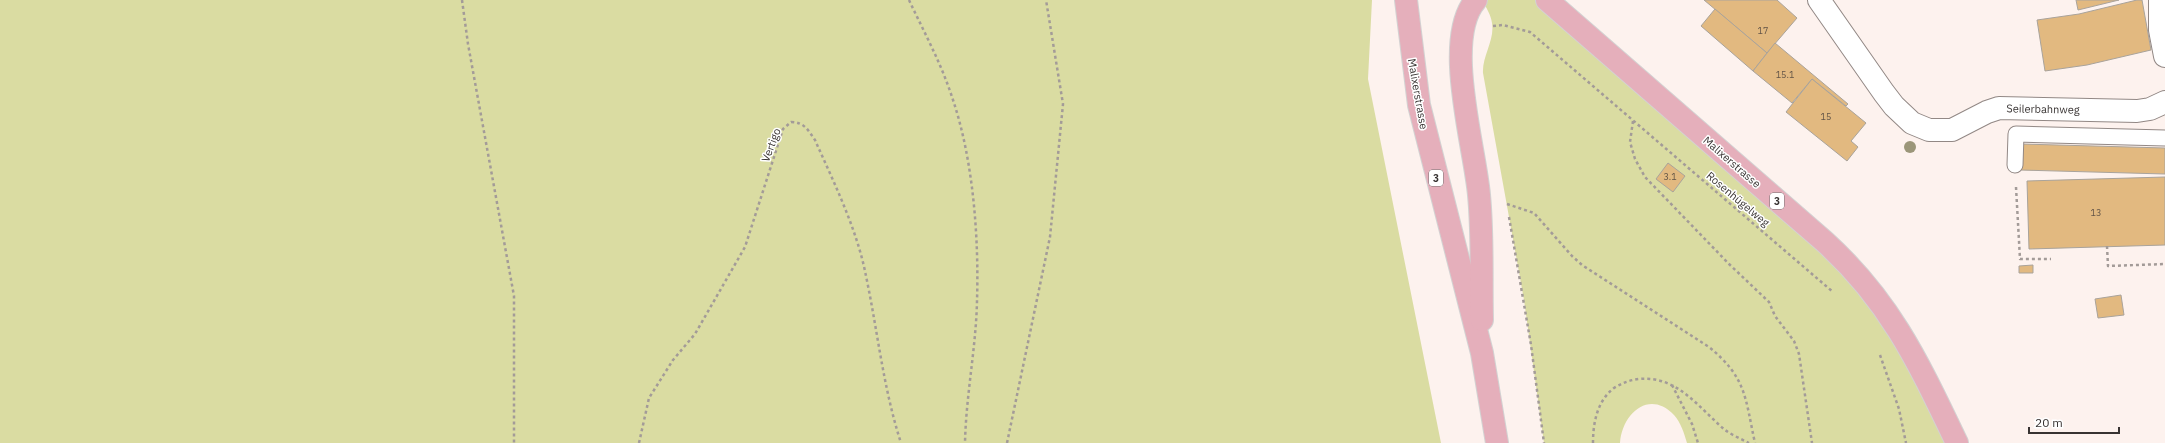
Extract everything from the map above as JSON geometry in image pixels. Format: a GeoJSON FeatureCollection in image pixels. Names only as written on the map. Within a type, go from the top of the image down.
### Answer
{"type":"FeatureCollection","features":[{"type":"Feature","properties":{"kind":"main road","name":"Malixerstrasse"},"geometry":{"type":"LineString","coordinates":[[1406,0],[1419,105],[1482,353],[1497,443]]}},
{"type":"Feature","properties":{"kind":"main road"},"geometry":{"type":"LineString","coordinates":[[1476,0],[1466,16],[1460,58],[1462,85],[1479,195],[1482,353]]}},
{"type":"Feature","properties":{"kind":"main road","name":"Malixerstrasse"},"geometry":{"type":"LineString","coordinates":[[1547,0],[1824,242],[1860,276],[1877,297],[1907,343],[1957,443]]}},
{"type":"Feature","properties":{"kind":"street","name":"Seilerbahnweg"},"geometry":{"type":"LineString","coordinates":[[1819,0],[1894,106],[1912,123],[1929,130],[1952,130],[1988,112],[2000,108],[2137,110],[2150,109],[2165,102]]}},
{"type":"Feature","properties":{"kind":"street"},"geometry":{"type":"LineString","coordinates":[[2160,0],[2160,30],[2165,56]]}},
{"type":"Feature","properties":{"kind":"lane"},"geometry":{"type":"LineString","coordinates":[[2015,165],[2016,134],[2165,138]]}},
{"type":"Feature","properties":{"kind":"path"},"geometry":{"type":"LineString","coordinates":[[462,0],[468,44],[514,296],[514,443]]}},
{"type":"Feature","properties":{"kind":"path"},"geometry":{"type":"LineString","coordinates":[[909,0],[936,56],[952,96],[962,131],[975,216],[977,301],[965,443]]}},
{"type":"Feature","properties":{"kind":"path"},"geometry":{"type":"LineString","coordinates":[[1006,443],[1050,238],[1063,104],[1046,0]]}},
{"type":"Feature","properties":{"kind":"path"},"geometry":{"type":"LineString","coordinates":[[1492,22],[1493,30]]}},
{"type":"Feature","properties":{"kind":"path","name":"Rosenhügelweg"},"geometry":{"type":"LineString","coordinates":[[1493,26],[1503,25],[1530,32],[1837,295]]}},
{"type":"Feature","properties":{"kind":"path"},"geometry":{"type":"LineString","coordinates":[[1634,121],[1630,142],[1635,159],[1645,177],[1724,259],[1769,302],[1775,316],[1794,341],[1799,354],[1812,443]]}},
{"type":"Feature","properties":{"kind":"path","name":"Vertigo"},"geometry":{"type":"LineString","coordinates":[[639,443],[649,398],[673,360],[696,334],[745,247],[783,130],[791,122],[799,122],[802,124],[815,140],[859,250],[866,276],[884,385],[901,443]]}},
{"type":"Feature","properties":{"kind":"path"},"geometry":{"type":"LineString","coordinates":[[2015,165],[2020,260],[2051,259]]}},
{"type":"Feature","properties":{"kind":"path"},"geometry":{"type":"LineString","coordinates":[[1506,198],[1531,345],[1544,443]]}},
{"type":"Feature","properties":{"kind":"path"},"geometry":{"type":"LineString","coordinates":[[1507,204],[1534,213],[1572,256],[1582,265],[1709,347],[1727,363],[1737,376],[1742,387],[1755,443]]}},
{"type":"Feature","properties":{"kind":"path"},"geometry":{"type":"LineString","coordinates":[[2107,246],[2108,266],[2165,264]]}},
{"type":"Feature","properties":{"kind":"path"},"geometry":{"type":"LineString","coordinates":[[1876,349],[1899,409],[1906,443]]}},
{"type":"Feature","properties":{"kind":"path"},"geometry":{"type":"LineString","coordinates":[[1593,443],[1599,407],[1606,395],[1616,387],[1631,380],[1646,378],[1660,380],[1672,385],[1691,397],[1725,430],[1749,443]]}},
{"type":"Feature","properties":{"kind":"path"},"geometry":{"type":"LineString","coordinates":[[1672,385],[1692,424],[1698,443]]}},
{"type":"Feature","properties":{"kind":"green space"},"geometry":{"type":"Polygon","coordinates":[[[0,0],[1372,0],[1368,79],[1441,443],[0,443],[0,0]]]}},
{"type":"Feature","properties":{"kind":"green space"},"geometry":{"type":"Polygon","coordinates":[[[1482,0],[1547,0],[1844,260],[1957,443],[1687,443],[1680,425],[1674,415],[1665,408],[1655,404],[1638,408],[1631,415],[1622,432],[1620,443],[1544,443],[1524,300],[1483,73],[1484,60],[1492,36],[1492,23],[1491,17],[1482,0]]]}},
{"type":"Feature","properties":{"kind":"building"},"geometry":{"type":"Polygon","coordinates":[[[1704,0],[1777,0],[1797,18],[1767,53],[1704,0]]]}},
{"type":"Feature","properties":{"kind":"building"},"geometry":{"type":"Polygon","coordinates":[[[2076,0],[2119,0],[2078,10],[2076,0]]]}},
{"type":"Feature","properties":{"kind":"building"},"geometry":{"type":"Polygon","coordinates":[[[2142,0],[2151,50],[2087,65],[2045,71],[2037,20],[2079,14],[2142,0]]]}},
{"type":"Feature","properties":{"kind":"building"},"geometry":{"type":"Polygon","coordinates":[[[1715,9],[1767,53],[1753,71],[1701,26],[1715,9]]]}},
{"type":"Feature","properties":{"kind":"building"},"geometry":{"type":"Polygon","coordinates":[[[1775,43],[1848,104],[1846,106],[1812,79],[1792,103],[1753,71],[1775,43]]]}},
{"type":"Feature","properties":{"kind":"building"},"geometry":{"type":"Polygon","coordinates":[[[1812,79],[1866,123],[1851,141],[1858,147],[1847,161],[1786,112],[1812,79]]]}},
{"type":"Feature","properties":{"kind":"building"},"geometry":{"type":"Polygon","coordinates":[[[2021,144],[2165,148],[2165,174],[2020,170],[2021,144]]]}},
{"type":"Feature","properties":{"kind":"building"},"geometry":{"type":"Polygon","coordinates":[[[1668,163],[1685,176],[1673,192],[1656,179],[1668,163]]]}},
{"type":"Feature","properties":{"kind":"building"},"geometry":{"type":"Polygon","coordinates":[[[2165,177],[2165,245],[2029,249],[2027,181],[2165,177]]]}},
{"type":"Feature","properties":{"kind":"building"},"geometry":{"type":"Polygon","coordinates":[[[2033,265],[2033,273],[2019,273],[2019,266],[2033,265]]]}},
{"type":"Feature","properties":{"kind":"building"},"geometry":{"type":"Polygon","coordinates":[[[2121,295],[2124,315],[2098,318],[2095,299],[2121,295]]]}}]}
